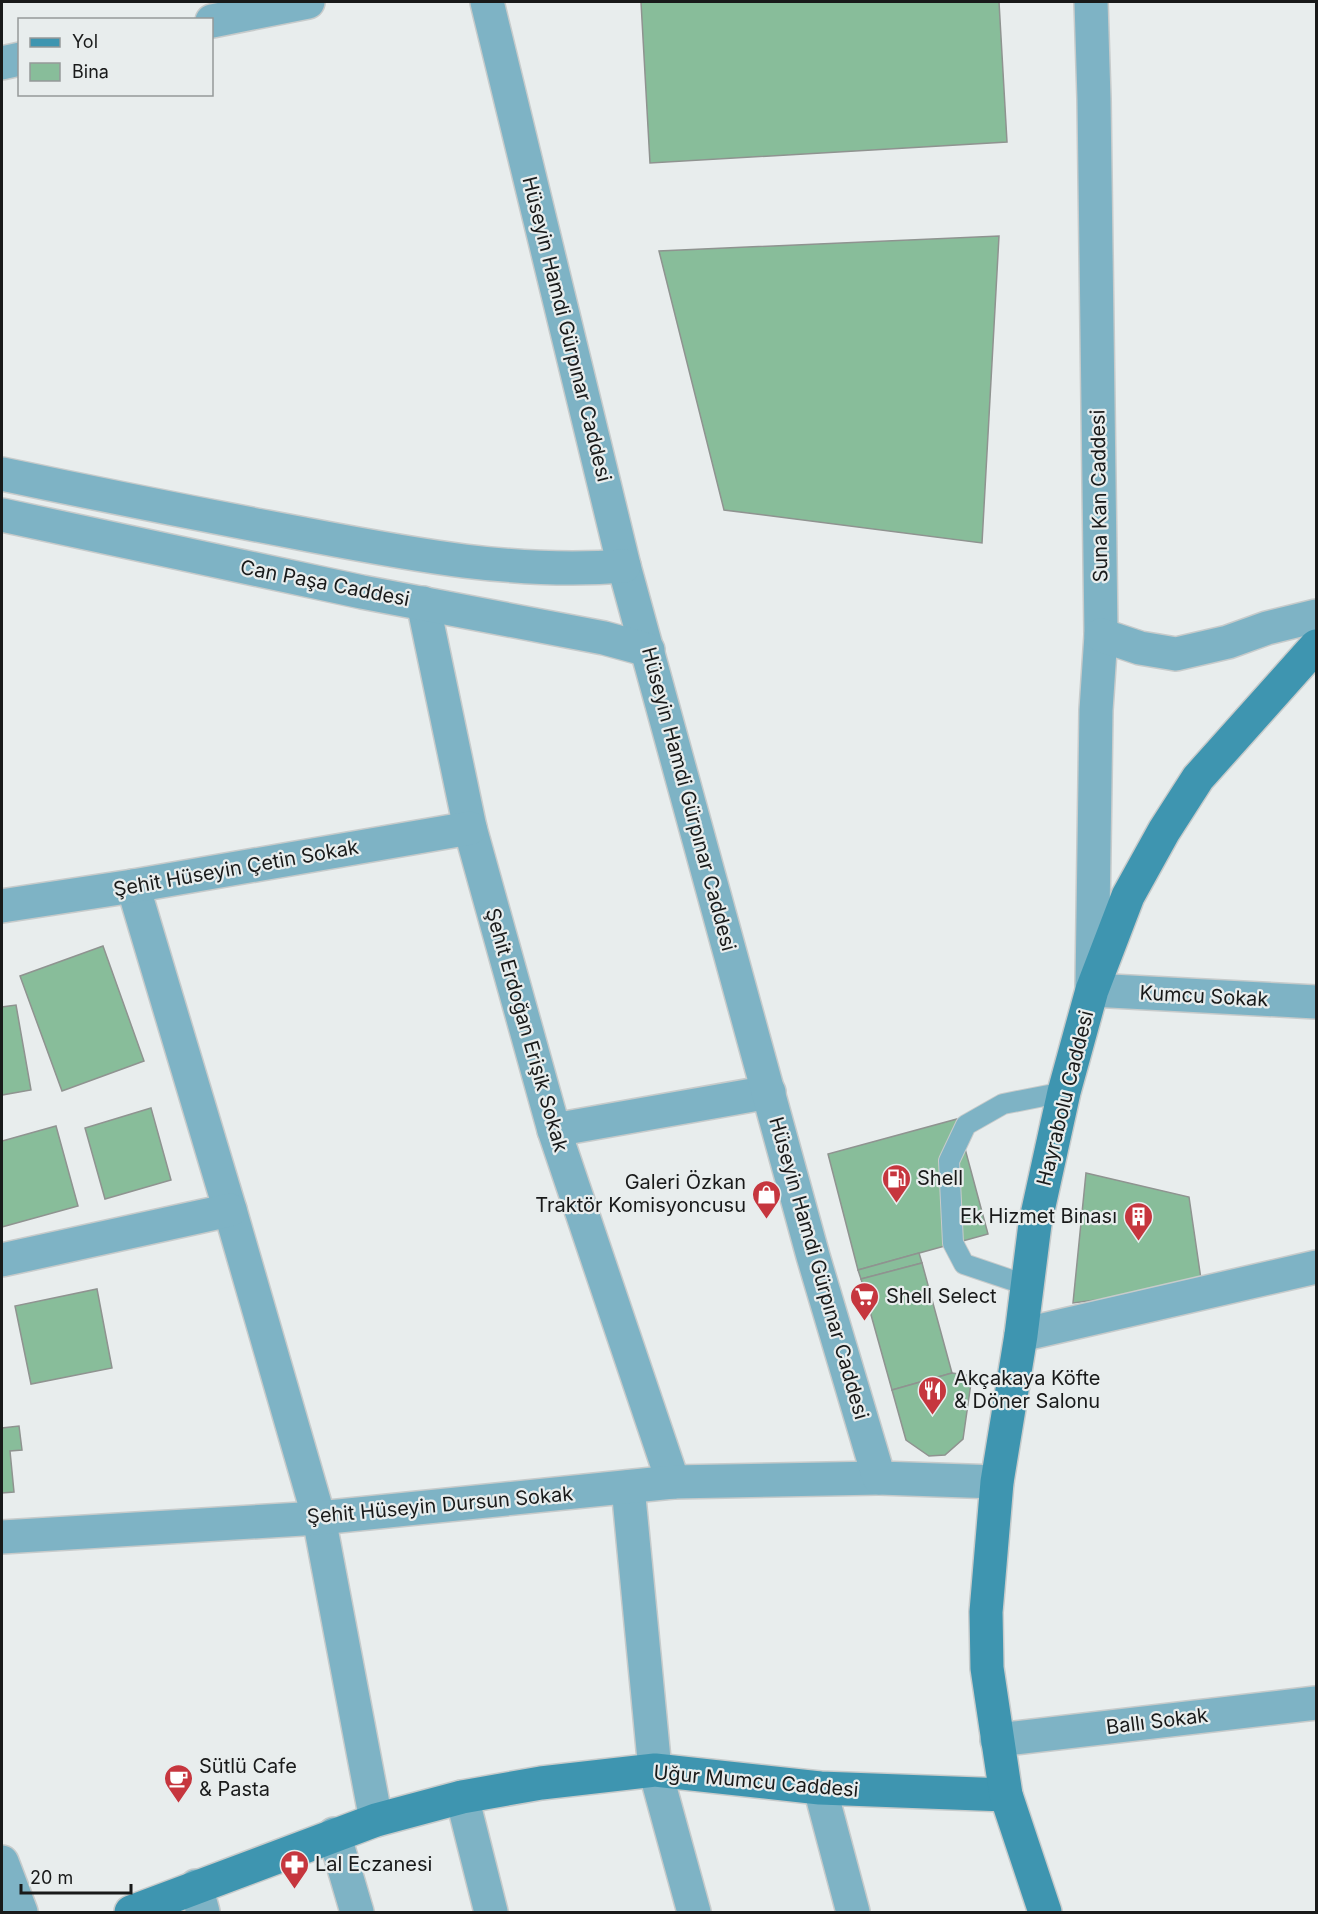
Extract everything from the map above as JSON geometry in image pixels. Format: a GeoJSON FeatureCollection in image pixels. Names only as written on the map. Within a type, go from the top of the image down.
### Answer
{"type":"FeatureCollection","features":[{"type":"Feature","properties":{"kind":"main road","name":"Hayrabolu Caddesi"},"geometry":{"type":"LineString","coordinates":[[1046,1912],[1006,1795],[987,1668],[986,1612],[997,1482],[1021,1335],[1035,1224],[1064,1092],[1092,990],[1128,896],[1164,831],[1198,778],[1317,646]]}},
{"type":"Feature","properties":{"kind":"main road","name":"Uğur Mumcu Caddesi"},"geometry":{"type":"LineString","coordinates":[[131,1912],[200,1899],[334,1834],[376,1820],[462,1797],[541,1783],[655,1770],[820,1788],[1006,1795]]}},
{"type":"Feature","properties":{"kind":"street"},"geometry":{"type":"LineString","coordinates":[[213,21],[308,2]]}},
{"type":"Feature","properties":{"kind":"street","name":"Hüseyin Hamdi Gürpınar Caddesi"},"geometry":{"type":"LineString","coordinates":[[487,2],[624,566],[813,1256],[879,1478]]}},
{"type":"Feature","properties":{"kind":"street","name":"Suna Kan Caddesi"},"geometry":{"type":"LineString","coordinates":[[1091,2],[1101,635],[1096,710],[1092,990]]}},
{"type":"Feature","properties":{"kind":"street"},"geometry":{"type":"LineString","coordinates":[[2,63],[18,59]]}},
{"type":"Feature","properties":{"kind":"street"},"geometry":{"type":"LineString","coordinates":[[2,474],[158,507],[464,561],[531,568],[583,570],[624,566]]}},
{"type":"Feature","properties":{"kind":"street","name":"Can Paşa Caddesi"},"geometry":{"type":"LineString","coordinates":[[2,515],[362,592],[604,638],[648,650]]}},
{"type":"Feature","properties":{"kind":"street","name":"Şehit Erdoğan Erişik Sokak"},"geometry":{"type":"LineString","coordinates":[[423,603],[470,828],[554,1130],[673,1482]]}},
{"type":"Feature","properties":{"kind":"street"},"geometry":{"type":"LineString","coordinates":[[1101,635],[1140,648],[1176,654],[1228,642],[1267,628],[1317,616]]}},
{"type":"Feature","properties":{"kind":"street","name":"Şehit Hüseyin Çetin Sokak"},"geometry":{"type":"LineString","coordinates":[[2,906],[133,886],[470,828]]}},
{"type":"Feature","properties":{"kind":"street"},"geometry":{"type":"LineString","coordinates":[[133,886],[319,1518],[376,1820]]}},
{"type":"Feature","properties":{"kind":"street","name":"Kumcu Sokak"},"geometry":{"type":"LineString","coordinates":[[1092,990],[1317,1002]]}},
{"type":"Feature","properties":{"kind":"street"},"geometry":{"type":"LineString","coordinates":[[554,1130],[769,1092]]}},
{"type":"Feature","properties":{"kind":"street"},"geometry":{"type":"LineString","coordinates":[[2,1260],[230,1210]]}},
{"type":"Feature","properties":{"kind":"street"},"geometry":{"type":"LineString","coordinates":[[1021,1335],[1317,1267]]}},
{"type":"Feature","properties":{"kind":"street"},"geometry":{"type":"LineString","coordinates":[[879,1478],[997,1482]]}},
{"type":"Feature","properties":{"kind":"street","name":"Şehit Hüseyin Dursun Sokak"},"geometry":{"type":"LineString","coordinates":[[2,1537],[319,1518],[673,1482],[879,1478]]}},
{"type":"Feature","properties":{"kind":"street"},"geometry":{"type":"LineString","coordinates":[[628,1487],[655,1770],[694,1912]]}},
{"type":"Feature","properties":{"kind":"street","name":"Ballı Sokak"},"geometry":{"type":"LineString","coordinates":[[997,1740],[1317,1703]]}},
{"type":"Feature","properties":{"kind":"street"},"geometry":{"type":"LineString","coordinates":[[820,1788],[853,1912]]}},
{"type":"Feature","properties":{"kind":"street"},"geometry":{"type":"LineString","coordinates":[[462,1797],[491,1912]]}},
{"type":"Feature","properties":{"kind":"street"},"geometry":{"type":"LineString","coordinates":[[334,1834],[357,1912]]}},
{"type":"Feature","properties":{"kind":"street"},"geometry":{"type":"LineString","coordinates":[[2,1862],[21,1912]]}},
{"type":"Feature","properties":{"kind":"lane"},"geometry":{"type":"LineString","coordinates":[[1026,1285],[964,1264],[953,1243],[949,1161],[966,1125],[1003,1104],[1064,1092]]}},
{"type":"Feature","properties":{"kind":"building"},"geometry":{"type":"Polygon","coordinates":[[[641,2],[999,2],[1007,142],[650,163],[641,2]]]}},
{"type":"Feature","properties":{"kind":"building"},"geometry":{"type":"Polygon","coordinates":[[[999,236],[982,543],[724,510],[659,251],[999,236]]]}},
{"type":"Feature","properties":{"kind":"building"},"geometry":{"type":"Polygon","coordinates":[[[103,946],[144,1061],[62,1091],[20,976],[103,946]]]}},
{"type":"Feature","properties":{"kind":"building"},"geometry":{"type":"Polygon","coordinates":[[[16,1005],[31,1090],[2,1095],[2,1007],[16,1005]]]}},
{"type":"Feature","properties":{"kind":"building"},"geometry":{"type":"Polygon","coordinates":[[[151,1108],[171,1180],[105,1199],[85,1128],[151,1108]]]}},
{"type":"Feature","properties":{"kind":"building"},"geometry":{"type":"Polygon","coordinates":[[[957,1119],[988,1234],[858,1270],[828,1154],[957,1119]]]}},
{"type":"Feature","properties":{"kind":"building"},"geometry":{"type":"Polygon","coordinates":[[[56,1126],[78,1206],[2,1227],[2,1141],[56,1126]]]}},
{"type":"Feature","properties":{"kind":"building","name":"Ek Hizmet Binası"},"geometry":{"type":"Polygon","coordinates":[[[1086,1173],[1189,1197],[1202,1286],[1073,1303],[1086,1173]]]}},
{"type":"Feature","properties":{"kind":"building"},"geometry":{"type":"Polygon","coordinates":[[[919,1253],[922,1263],[861,1279],[858,1270],[919,1253]]]}},
{"type":"Feature","properties":{"kind":"building"},"geometry":{"type":"Polygon","coordinates":[[[922,1263],[952,1373],[892,1390],[861,1279],[922,1263]]]}},
{"type":"Feature","properties":{"kind":"building"},"geometry":{"type":"Polygon","coordinates":[[[97,1289],[112,1368],[31,1384],[15,1306],[97,1289]]]}},
{"type":"Feature","properties":{"kind":"building","name":"Akçakaya Köfte & Döner Salonu"},"geometry":{"type":"Polygon","coordinates":[[[952,1373],[972,1376],[963,1439],[945,1455],[929,1456],[906,1440],[892,1390],[952,1373]]]}},
{"type":"Feature","properties":{"kind":"building"},"geometry":{"type":"Polygon","coordinates":[[[19,1426],[22,1450],[10,1451],[14,1492],[2,1493],[2,1428],[19,1426]]]}},
{"type":"Feature","properties":{"kind":"place","name":"Shell"},"geometry":{"type":"Point","coordinates":[896,1204]}},
{"type":"Feature","properties":{"kind":"place","name":"Galeri Özkan Traktör Komisyoncusu"},"geometry":{"type":"Point","coordinates":[767,1220]}},
{"type":"Feature","properties":{"kind":"place","name":"Ek Hizmet Binası"},"geometry":{"type":"Point","coordinates":[1138,1242]}},
{"type":"Feature","properties":{"kind":"place","name":"Shell Select"},"geometry":{"type":"Point","coordinates":[865,1322]}},
{"type":"Feature","properties":{"kind":"place","name":"Akçakaya Köfte & Döner Salonu"},"geometry":{"type":"Point","coordinates":[933,1416]}},
{"type":"Feature","properties":{"kind":"place","name":"Sütlü Cafe & Pasta"},"geometry":{"type":"Point","coordinates":[178,1804]}},
{"type":"Feature","properties":{"kind":"place","name":"Lal Eczanesi"},"geometry":{"type":"Point","coordinates":[294,1890]}}]}
